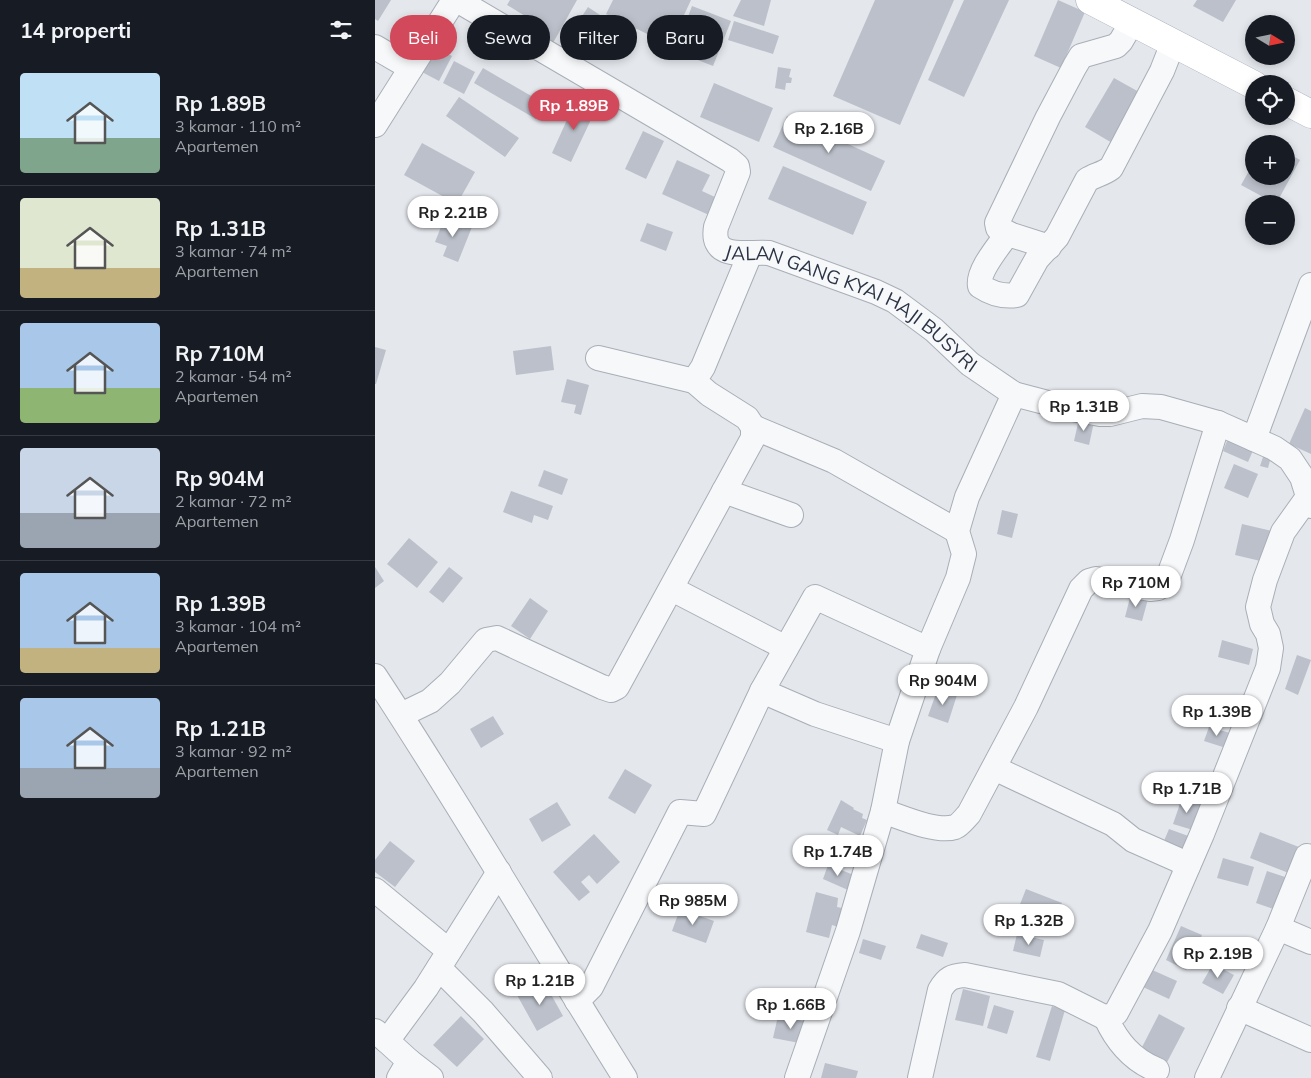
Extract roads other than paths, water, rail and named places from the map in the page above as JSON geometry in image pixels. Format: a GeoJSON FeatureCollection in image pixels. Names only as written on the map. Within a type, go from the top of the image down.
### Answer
{"type":"FeatureCollection","features":[{"type":"Feature","properties":{"kind":"main road"},"geometry":{"type":"LineString","coordinates":[[1090,0],[1245,79]]}},
{"type":"Feature","properties":{"kind":"main road"},"geometry":{"type":"LineString","coordinates":[[1295,106],[1311,114]]}},
{"type":"Feature","properties":{"kind":"street"},"geometry":{"type":"LineString","coordinates":[[375,125],[456,0]]}},
{"type":"Feature","properties":{"kind":"street","name":"JALAN GANG KYAI HAJI BUSYRI"},"geometry":{"type":"LineString","coordinates":[[456,0],[730,160],[737,166],[738,172],[716,227],[715,236],[718,244],[728,252],[769,253],[876,292],[895,301],[933,330],[970,364],[1014,394],[1067,408],[1100,414],[1110,414],[1130,408],[1151,406],[1218,423],[1274,448],[1289,458],[1302,477],[1309,502]]}},
{"type":"Feature","properties":{"kind":"street"},"geometry":{"type":"LineString","coordinates":[[1049,247],[1008,233],[998,228],[997,224],[1048,117],[1081,56],[1116,46],[1132,22]]}},
{"type":"Feature","properties":{"kind":"street"},"geometry":{"type":"LineString","coordinates":[[1008,233],[988,262],[979,280],[980,286],[988,292],[1007,296],[1017,295],[1037,259],[1057,237],[1087,180],[1093,176],[1104,174],[1111,168],[1162,71],[1173,43]]}},
{"type":"Feature","properties":{"kind":"street"},"geometry":{"type":"LineString","coordinates":[[379,56],[411,68]]}},
{"type":"Feature","properties":{"kind":"street"},"geometry":{"type":"LineString","coordinates":[[694,381],[703,367],[751,254]]}},
{"type":"Feature","properties":{"kind":"street"},"geometry":{"type":"LineString","coordinates":[[1254,439],[1311,285]]}},
{"type":"Feature","properties":{"kind":"street"},"geometry":{"type":"LineString","coordinates":[[598,358],[694,381],[709,394],[747,418],[753,426],[834,461],[957,531]]}},
{"type":"Feature","properties":{"kind":"street"},"geometry":{"type":"LineString","coordinates":[[797,1078],[848,931],[883,811],[897,741],[929,649],[958,578],[964,554],[957,531],[967,497],[1014,394]]}},
{"type":"Feature","properties":{"kind":"street"},"geometry":{"type":"LineString","coordinates":[[883,811],[944,829],[957,827],[969,814],[1026,707],[1081,588],[1089,581],[1096,579],[1150,589],[1158,588],[1166,583],[1183,540],[1218,423]]}},
{"type":"Feature","properties":{"kind":"street"},"geometry":{"type":"LineString","coordinates":[[401,715],[430,701],[450,683],[486,640],[497,638],[602,687],[611,690],[617,687],[753,438],[753,426]]}},
{"type":"Feature","properties":{"kind":"street"},"geometry":{"type":"LineString","coordinates":[[725,491],[791,515]]}},
{"type":"Feature","properties":{"kind":"street"},"geometry":{"type":"LineString","coordinates":[[1106,1018],[1116,1013],[1160,931],[1202,834],[1268,668],[1271,648],[1258,607],[1265,580],[1283,532],[1309,502]]}},
{"type":"Feature","properties":{"kind":"street"},"geometry":{"type":"LineString","coordinates":[[671,589],[787,648]]}},
{"type":"Feature","properties":{"kind":"street"},"geometry":{"type":"LineString","coordinates":[[577,1001],[591,988],[680,812],[704,814],[762,691],[815,597],[929,649]]}},
{"type":"Feature","properties":{"kind":"street"},"geometry":{"type":"LineString","coordinates":[[375,677],[401,715],[499,872],[625,1078]]}},
{"type":"Feature","properties":{"kind":"street"},"geometry":{"type":"LineString","coordinates":[[762,691],[815,714],[897,741]]}},
{"type":"Feature","properties":{"kind":"street"},"geometry":{"type":"LineString","coordinates":[[995,768],[1113,824],[1133,840],[1188,866]]}},
{"type":"Feature","properties":{"kind":"street"},"geometry":{"type":"LineString","coordinates":[[1207,1078],[1278,928],[1307,856],[1311,857]]}},
{"type":"Feature","properties":{"kind":"street"},"geometry":{"type":"LineString","coordinates":[[431,1078],[404,1069],[381,1036],[426,988],[499,872]]}},
{"type":"Feature","properties":{"kind":"street"},"geometry":{"type":"LineString","coordinates":[[375,890],[444,959],[483,1012],[540,1078]]}},
{"type":"Feature","properties":{"kind":"street"},"geometry":{"type":"LineString","coordinates":[[1278,928],[1311,942]]}},
{"type":"Feature","properties":{"kind":"street"},"geometry":{"type":"LineString","coordinates":[[920,1078],[940,990],[946,980],[953,976],[965,975],[1058,994],[1106,1018],[1117,1040],[1147,1066],[1157,1070]]}},
{"type":"Feature","properties":{"kind":"street"},"geometry":{"type":"LineString","coordinates":[[1239,1008],[1311,1040]]}}]}
